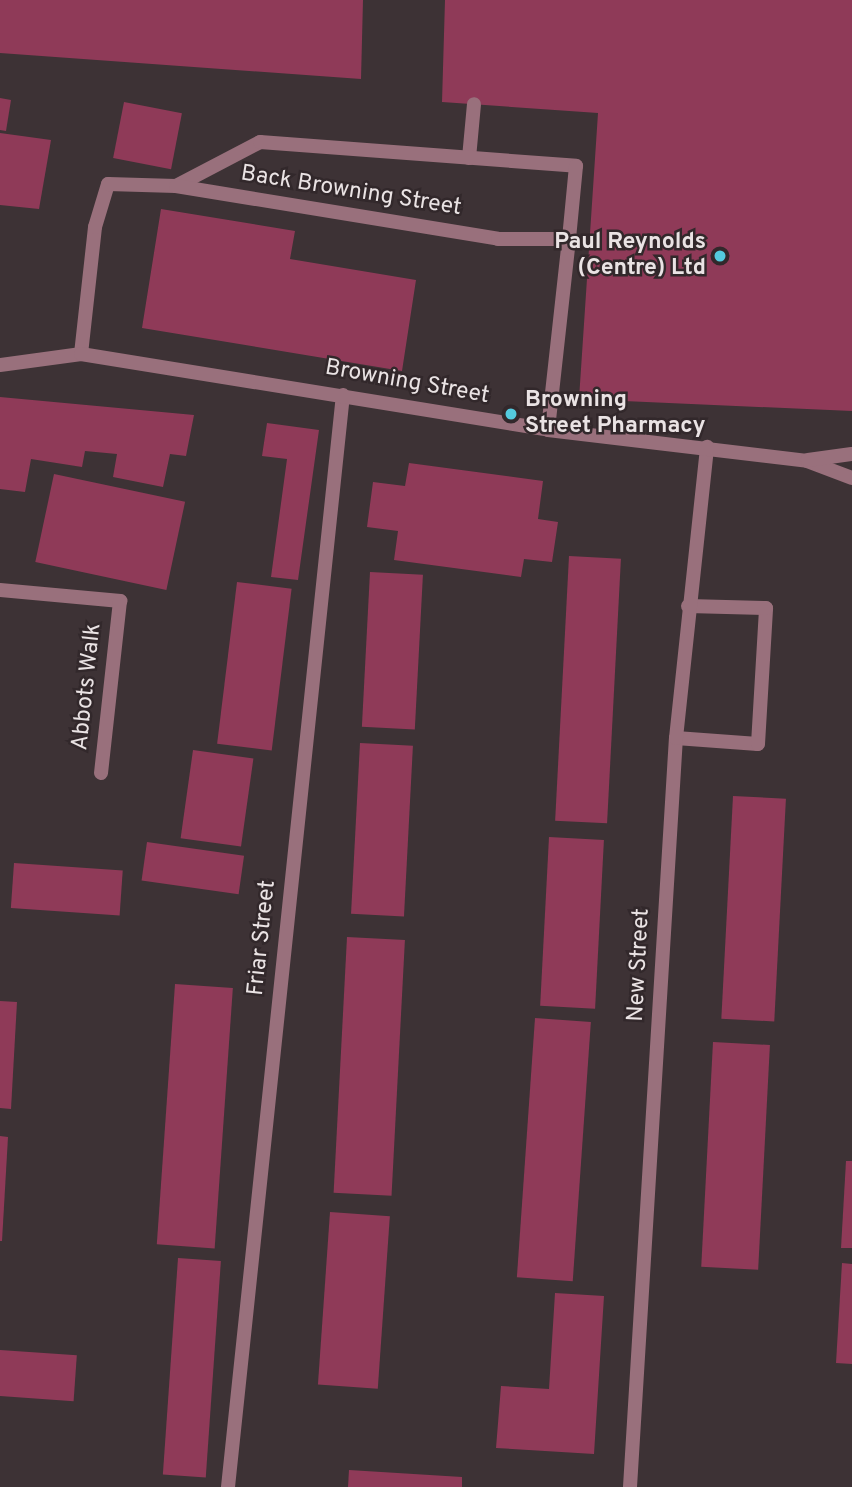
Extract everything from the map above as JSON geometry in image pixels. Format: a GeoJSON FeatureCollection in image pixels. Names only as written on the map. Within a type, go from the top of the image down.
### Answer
{"type":"FeatureCollection","features":[{"type":"Feature","properties":{"kind":"street"},"geometry":{"type":"LineString","coordinates":[[469,158],[474,104]]}},
{"type":"Feature","properties":{"kind":"street"},"geometry":{"type":"LineString","coordinates":[[176,186],[260,142],[576,166],[548,430]]}},
{"type":"Feature","properties":{"kind":"street","name":"Back Browning Street"},"geometry":{"type":"LineString","coordinates":[[81,354],[95,227],[108,184],[176,186],[498,239],[569,239]]}},
{"type":"Feature","properties":{"kind":"street","name":"Browning Street"},"geometry":{"type":"LineString","coordinates":[[0,365],[81,354],[343,394],[548,430],[807,461],[852,478]]}},
{"type":"Feature","properties":{"kind":"street","name":"Friar Street"},"geometry":{"type":"LineString","coordinates":[[228,1487],[343,394]]}},
{"type":"Feature","properties":{"kind":"street","name":"New Street"},"geometry":{"type":"LineString","coordinates":[[630,1487],[676,738],[706,447]]}},
{"type":"Feature","properties":{"kind":"street","name":"Browning Street"},"geometry":{"type":"LineString","coordinates":[[807,461],[852,454]]}},
{"type":"Feature","properties":{"kind":"street","name":"Abbots Walk"},"geometry":{"type":"LineString","coordinates":[[0,590],[120,601],[101,773]]}},
{"type":"Feature","properties":{"kind":"street"},"geometry":{"type":"LineString","coordinates":[[676,738],[758,744],[766,608],[688,606]]}},
{"type":"Feature","properties":{"kind":"building"},"geometry":{"type":"Polygon","coordinates":[[[0,0],[363,0],[361,79],[0,53],[0,0]]]}},
{"type":"Feature","properties":{"kind":"building","name":"Paul Reynolds (Centre) Ltd"},"geometry":{"type":"Polygon","coordinates":[[[445,0],[852,0],[852,411],[579,399],[598,113],[442,102],[445,0]]]}},
{"type":"Feature","properties":{"kind":"building"},"geometry":{"type":"Polygon","coordinates":[[[0,98],[11,100],[6,131],[0,130],[0,98]]]}},
{"type":"Feature","properties":{"kind":"building"},"geometry":{"type":"Polygon","coordinates":[[[124,102],[182,113],[171,169],[113,158],[124,102]]]}},
{"type":"Feature","properties":{"kind":"building"},"geometry":{"type":"Polygon","coordinates":[[[0,133],[51,140],[39,209],[0,205],[0,133]]]}},
{"type":"Feature","properties":{"kind":"building"},"geometry":{"type":"Polygon","coordinates":[[[161,209],[295,231],[290,259],[416,280],[402,371],[142,328],[161,209]]]}},
{"type":"Feature","properties":{"kind":"building"},"geometry":{"type":"Polygon","coordinates":[[[0,397],[194,415],[186,456],[170,454],[163,487],[113,477],[117,454],[85,451],[82,467],[31,459],[25,492],[0,489],[0,397]]]}},
{"type":"Feature","properties":{"kind":"building"},"geometry":{"type":"Polygon","coordinates":[[[267,423],[319,430],[298,580],[271,577],[287,459],[262,456],[267,423]]]}},
{"type":"Feature","properties":{"kind":"building"},"geometry":{"type":"Polygon","coordinates":[[[409,463],[543,481],[538,519],[558,522],[552,562],[524,559],[521,577],[394,560],[398,531],[367,527],[373,482],[405,486],[409,463]]]}},
{"type":"Feature","properties":{"kind":"building"},"geometry":{"type":"Polygon","coordinates":[[[54,474],[185,502],[166,590],[35,562],[54,474]]]}},
{"type":"Feature","properties":{"kind":"building"},"geometry":{"type":"Polygon","coordinates":[[[569,556],[621,559],[607,823],[555,821],[569,556]]]}},
{"type":"Feature","properties":{"kind":"building"},"geometry":{"type":"Polygon","coordinates":[[[370,572],[423,575],[415,730],[362,727],[370,572]]]}},
{"type":"Feature","properties":{"kind":"building"},"geometry":{"type":"Polygon","coordinates":[[[237,582],[292,589],[272,750],[217,744],[237,582]]]}},
{"type":"Feature","properties":{"kind":"building"},"geometry":{"type":"Polygon","coordinates":[[[360,743],[413,746],[404,917],[351,914],[360,743]]]}},
{"type":"Feature","properties":{"kind":"building"},"geometry":{"type":"Polygon","coordinates":[[[193,750],[253,758],[241,847],[181,838],[193,750]]]}},
{"type":"Feature","properties":{"kind":"building"},"geometry":{"type":"Polygon","coordinates":[[[733,796],[786,799],[774,1021],[721,1019],[733,796]]]}},
{"type":"Feature","properties":{"kind":"building"},"geometry":{"type":"Polygon","coordinates":[[[549,837],[604,840],[595,1009],[540,1006],[549,837]]]}},
{"type":"Feature","properties":{"kind":"building"},"geometry":{"type":"Polygon","coordinates":[[[147,842],[244,856],[239,894],[142,881],[147,842]]]}},
{"type":"Feature","properties":{"kind":"building"},"geometry":{"type":"Polygon","coordinates":[[[14,863],[123,871],[120,915],[11,908],[14,863]]]}},
{"type":"Feature","properties":{"kind":"building"},"geometry":{"type":"Polygon","coordinates":[[[347,937],[405,940],[392,1196],[334,1193],[347,937]]]}},
{"type":"Feature","properties":{"kind":"building"},"geometry":{"type":"Polygon","coordinates":[[[175,984],[233,988],[215,1248],[157,1244],[175,984]]]}},
{"type":"Feature","properties":{"kind":"building"},"geometry":{"type":"Polygon","coordinates":[[[0,1001],[17,1002],[11,1109],[0,1108],[0,1001]]]}},
{"type":"Feature","properties":{"kind":"building"},"geometry":{"type":"Polygon","coordinates":[[[535,1018],[591,1022],[573,1281],[517,1277],[535,1018]]]}},
{"type":"Feature","properties":{"kind":"building"},"geometry":{"type":"Polygon","coordinates":[[[713,1042],[770,1045],[758,1270],[701,1267],[713,1042]]]}},
{"type":"Feature","properties":{"kind":"building"},"geometry":{"type":"Polygon","coordinates":[[[0,1136],[8,1137],[2,1241],[0,1241],[0,1136]]]}},
{"type":"Feature","properties":{"kind":"building"},"geometry":{"type":"Polygon","coordinates":[[[846,1161],[852,1161],[852,1248],[841,1248],[846,1161]]]}},
{"type":"Feature","properties":{"kind":"building"},"geometry":{"type":"Polygon","coordinates":[[[330,1212],[390,1216],[378,1389],[318,1385],[330,1212]]]}},
{"type":"Feature","properties":{"kind":"building"},"geometry":{"type":"Polygon","coordinates":[[[178,1258],[221,1261],[206,1477],[163,1474],[178,1258]]]}},
{"type":"Feature","properties":{"kind":"building"},"geometry":{"type":"Polygon","coordinates":[[[842,1263],[852,1264],[852,1364],[836,1363],[842,1263]]]}},
{"type":"Feature","properties":{"kind":"building"},"geometry":{"type":"Polygon","coordinates":[[[555,1293],[604,1296],[594,1454],[496,1448],[501,1386],[549,1389],[555,1293]]]}},
{"type":"Feature","properties":{"kind":"building"},"geometry":{"type":"Polygon","coordinates":[[[0,1350],[77,1355],[74,1401],[0,1396],[0,1350]]]}},
{"type":"Feature","properties":{"kind":"building"},"geometry":{"type":"Polygon","coordinates":[[[349,1470],[462,1477],[462,1487],[348,1487],[349,1470]]]}},
{"type":"Feature","properties":{"kind":"place","name":"Paul Reynolds (Centre) Ltd"},"geometry":{"type":"Point","coordinates":[720,256]}},
{"type":"Feature","properties":{"kind":"place","name":"Browning Street Pharmacy"},"geometry":{"type":"Point","coordinates":[511,414]}}]}
